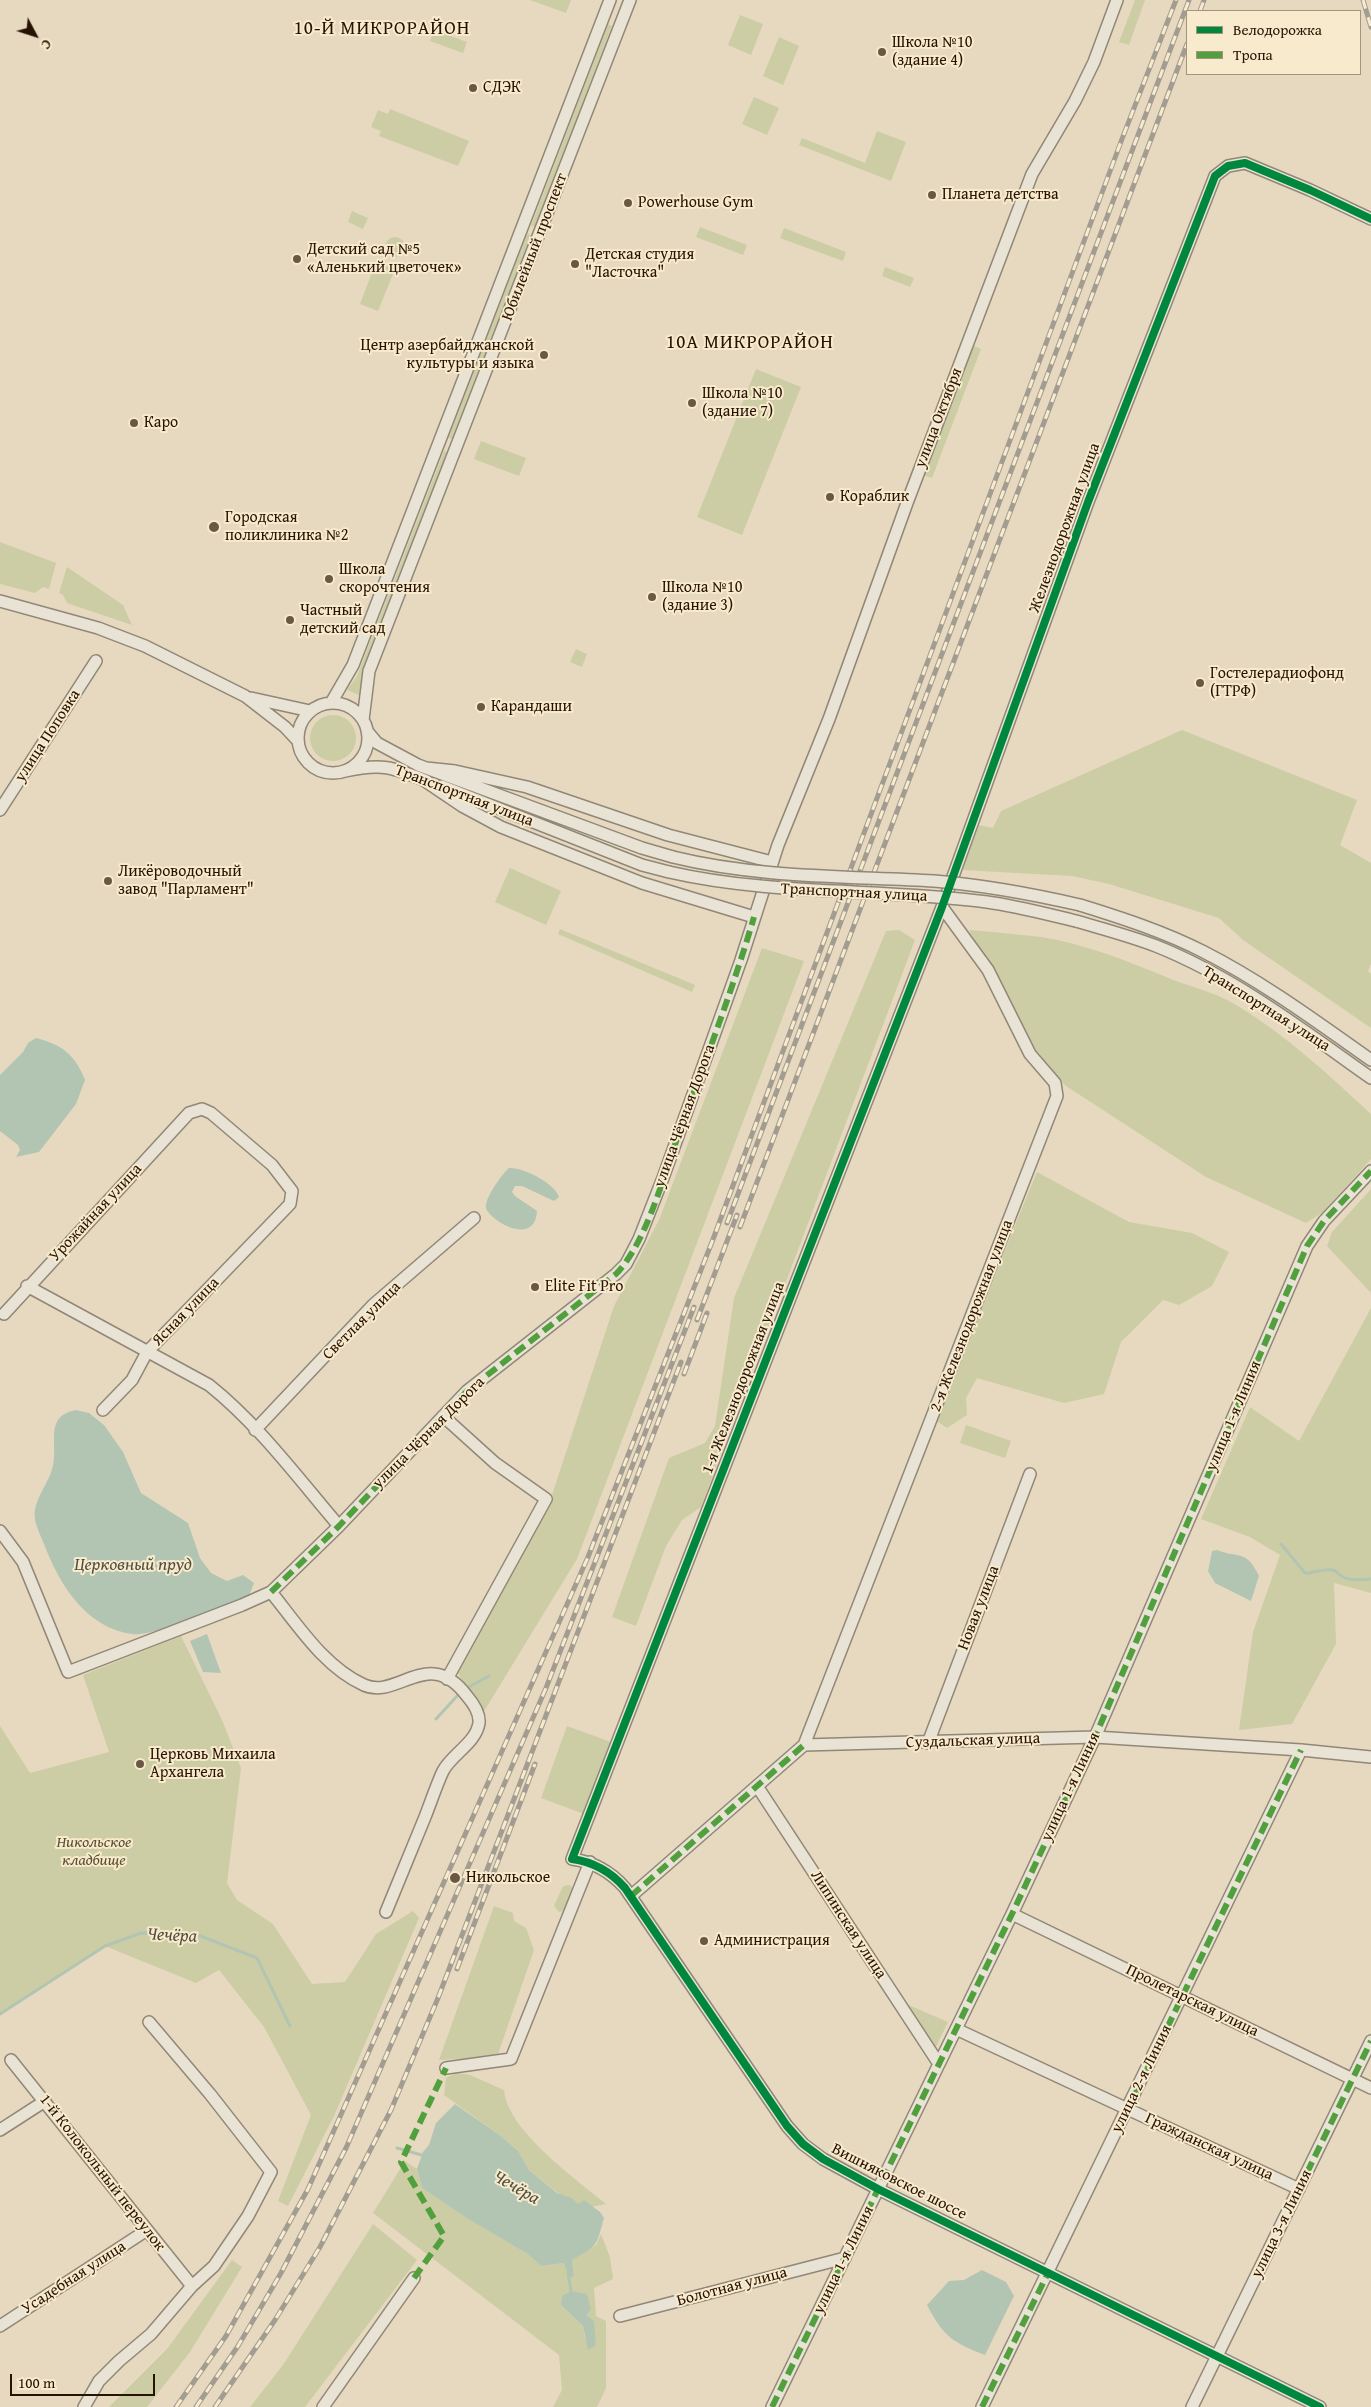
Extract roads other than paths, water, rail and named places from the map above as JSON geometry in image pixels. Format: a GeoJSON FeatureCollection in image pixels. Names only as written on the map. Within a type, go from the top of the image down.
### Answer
{"type":"FeatureCollection","features":[{"type":"Feature","properties":{"kind":"street","name":"Юбилейный проспект"},"geometry":{"type":"LineString","coordinates":[[332,703],[353,665],[610,0]]}},
{"type":"Feature","properties":{"kind":"street","name":"Юбилейный проспект"},"geometry":{"type":"LineString","coordinates":[[363,720],[369,672],[630,0]]}},
{"type":"Feature","properties":{"kind":"street","name":"улица Октября"},"geometry":{"type":"LineString","coordinates":[[772,862],[829,719],[1032,174],[1076,101],[1094,62],[1117,0]]}},
{"type":"Feature","properties":{"kind":"street","name":"Железнодорожная улица"},"geometry":{"type":"LineString","coordinates":[[942,907],[1088,502],[1215,176],[1228,166],[1245,163],[1310,190],[1371,220]]}},
{"type":"Feature","properties":{"kind":"street"},"geometry":{"type":"LineString","coordinates":[[0,600],[63,617],[128,639],[245,696],[285,727],[298,741]]}},
{"type":"Feature","properties":{"kind":"street","name":"улица Поповка"},"geometry":{"type":"LineString","coordinates":[[0,810],[96,662]]}},
{"type":"Feature","properties":{"kind":"street"},"geometry":{"type":"LineString","coordinates":[[245,696],[310,711]]}},
{"type":"Feature","properties":{"kind":"street"},"geometry":{"type":"LineString","coordinates":[[332,703],[349,707],[363,720],[367,731],[365,751],[353,766],[345,771],[326,772],[310,765],[300,750],[298,741],[300,725],[310,711],[320,705],[332,703]]}},
{"type":"Feature","properties":{"kind":"street","name":"Транспортная улица"},"geometry":{"type":"LineString","coordinates":[[367,731],[377,743],[424,773],[642,865],[725,883],[810,892],[986,902],[1032,910],[1076,921],[1157,947],[1198,966],[1254,998],[1371,1078]]}},
{"type":"Feature","properties":{"kind":"street","name":"Транспортная улица"},"geometry":{"type":"LineString","coordinates":[[345,771],[372,765],[424,773],[642,848],[718,867],[760,872],[935,881],[987,887],[1080,905],[1161,932],[1205,953],[1300,1010],[1371,1060]]}},
{"type":"Feature","properties":{"kind":"street"},"geometry":{"type":"LineString","coordinates":[[424,773],[485,777],[527,786],[660,833],[772,862]]}},
{"type":"Feature","properties":{"kind":"street"},"geometry":{"type":"LineString","coordinates":[[424,773],[462,806],[501,827],[642,884],[754,917]]}},
{"type":"Feature","properties":{"kind":"street","name":"улица Чёрная Дорога"},"geometry":{"type":"LineString","coordinates":[[0,1531],[22,1562],[68,1672],[271,1592],[339,1526],[467,1391],[616,1274],[626,1264],[639,1239],[663,1178],[742,960],[772,862]]}},
{"type":"Feature","properties":{"kind":"street","name":"2-я Железнодорожная улица"},"geometry":{"type":"LineString","coordinates":[[804,1745],[1057,1096],[1055,1083],[1030,1054],[988,970],[942,907]]}},
{"type":"Feature","properties":{"kind":"street","name":"1-я Железнодорожная улица"},"geometry":{"type":"LineString","coordinates":[[572,1859],[942,907]]}},
{"type":"Feature","properties":{"kind":"street","name":"Ясная улица"},"geometry":{"type":"LineString","coordinates":[[103,1410],[132,1380],[147,1352],[290,1204],[292,1191],[272,1165],[211,1113],[202,1109],[189,1113]]}},
{"type":"Feature","properties":{"kind":"street","name":"Урожайная улица"},"geometry":{"type":"LineString","coordinates":[[4,1314],[189,1113]]}},
{"type":"Feature","properties":{"kind":"street","name":"улица 1-я Линия"},"geometry":{"type":"LineString","coordinates":[[772,2407],[1012,1914],[1095,1737],[1307,1246],[1324,1222],[1371,1171]]}},
{"type":"Feature","properties":{"kind":"street","name":"Светлая улица"},"geometry":{"type":"LineString","coordinates":[[256,1430],[373,1306],[474,1218]]}},
{"type":"Feature","properties":{"kind":"street"},"geometry":{"type":"LineString","coordinates":[[28,1286],[208,1385],[256,1430],[339,1526]]}},
{"type":"Feature","properties":{"kind":"street"},"geometry":{"type":"LineString","coordinates":[[442,1416],[495,1463],[546,1500],[447,1679]]}},
{"type":"Feature","properties":{"kind":"street","name":"Новая улица"},"geometry":{"type":"LineString","coordinates":[[928,1743],[1030,1474]]}},
{"type":"Feature","properties":{"kind":"street"},"geometry":{"type":"LineString","coordinates":[[271,1592],[314,1646],[345,1673],[364,1685],[375,1688],[387,1687],[420,1674],[433,1674],[447,1679],[465,1692],[474,1705],[479,1722],[470,1741],[444,1770],[386,1912]]}},
{"type":"Feature","properties":{"kind":"street","name":"Суздальская улица"},"geometry":{"type":"LineString","coordinates":[[804,1745],[1095,1737],[1301,1750],[1371,1757]]}},
{"type":"Feature","properties":{"kind":"street"},"geometry":{"type":"LineString","coordinates":[[631,1896],[804,1745]]}},
{"type":"Feature","properties":{"kind":"street","name":"улица 2-я Линия"},"geometry":{"type":"LineString","coordinates":[[982,2407],[1301,1750]]}},
{"type":"Feature","properties":{"kind":"street","name":"Липинская улица"},"geometry":{"type":"LineString","coordinates":[[757,1786],[939,2064]]}},
{"type":"Feature","properties":{"kind":"street","name":"Вишняковское шоссе"},"geometry":{"type":"LineString","coordinates":[[572,1859],[590,1862],[611,1874],[631,1896],[796,2136],[823,2159],[878,2189],[1320,2407]]}},
{"type":"Feature","properties":{"kind":"street"},"geometry":{"type":"LineString","coordinates":[[446,2068],[512,2059],[590,1862]]}},
{"type":"Feature","properties":{"kind":"street","name":"Пролетарская улица"},"geometry":{"type":"LineString","coordinates":[[1012,1914],[1371,2088]]}},
{"type":"Feature","properties":{"kind":"street"},"geometry":{"type":"LineString","coordinates":[[84,2407],[99,2381],[118,2361],[151,2334],[192,2286],[219,2259],[248,2216],[271,2172],[150,2022]]}},
{"type":"Feature","properties":{"kind":"street","name":"Гражданская улица"},"geometry":{"type":"LineString","coordinates":[[956,2029],[1299,2189]]}},
{"type":"Feature","properties":{"kind":"street","name":"улица 3-я Линия"},"geometry":{"type":"LineString","coordinates":[[1192,2407],[1371,2041]]}},
{"type":"Feature","properties":{"kind":"street","name":"1-й Колокольный переулок"},"geometry":{"type":"LineString","coordinates":[[11,2060],[192,2286]]}},
{"type":"Feature","properties":{"kind":"street"},"geometry":{"type":"LineString","coordinates":[[0,2130],[45,2101]]}},
{"type":"Feature","properties":{"kind":"street","name":"Усадебная улица"},"geometry":{"type":"LineString","coordinates":[[0,2326],[147,2230]]}},
{"type":"Feature","properties":{"kind":"street","name":"Болотная улица"},"geometry":{"type":"LineString","coordinates":[[620,2316],[845,2258]]}},
{"type":"Feature","properties":{"kind":"street"},"geometry":{"type":"LineString","coordinates":[[323,2407],[414,2278]]}},
{"type":"Feature","properties":{"kind":"water"},"geometry":{"type":"Polygon","coordinates":[[[36,1038],[53,1044],[72,1057],[85,1080],[76,1104],[39,1152],[16,1157],[20,1150],[18,1145],[0,1131],[0,1075],[23,1052],[28,1043],[36,1038]]]}},
{"type":"Feature","properties":{"kind":"water"},"geometry":{"type":"Polygon","coordinates":[[[509,1168],[522,1170],[538,1177],[552,1187],[559,1197],[554,1201],[522,1186],[515,1186],[512,1192],[515,1196],[537,1211],[534,1222],[529,1228],[512,1228],[503,1224],[495,1219],[486,1208],[491,1193],[509,1168]]]}},
{"type":"Feature","properties":{"kind":"water","name":"Церковный пруд"},"geometry":{"type":"Polygon","coordinates":[[[76,1410],[89,1413],[104,1425],[123,1452],[141,1493],[188,1523],[200,1558],[211,1573],[227,1581],[243,1575],[254,1583],[248,1598],[172,1626],[142,1634],[132,1634],[116,1630],[101,1623],[76,1602],[50,1559],[36,1525],[35,1512],[36,1505],[53,1465],[56,1424],[66,1413],[76,1410]]]}},
{"type":"Feature","properties":{"kind":"water"},"geometry":{"type":"Polygon","coordinates":[[[1217,1550],[1242,1556],[1254,1568],[1259,1576],[1251,1601],[1215,1583],[1208,1571],[1212,1551],[1217,1550]]]}},
{"type":"Feature","properties":{"kind":"water"},"geometry":{"type":"Polygon","coordinates":[[[207,1634],[221,1673],[203,1672],[190,1641],[207,1634]]]}},
{"type":"Feature","properties":{"kind":"water"},"geometry":{"type":"Polygon","coordinates":[[[455,2104],[501,2136],[518,2151],[529,2170],[557,2193],[572,2198],[578,2204],[584,2200],[600,2212],[604,2218],[595,2244],[592,2248],[572,2260],[574,2276],[569,2278],[564,2263],[541,2266],[528,2254],[468,2219],[422,2188],[417,2169],[423,2152],[429,2145],[436,2123],[455,2104]]]}},
{"type":"Feature","properties":{"kind":"water"},"geometry":{"type":"Polygon","coordinates":[[[982,2270],[1006,2282],[1014,2296],[985,2355],[950,2337],[938,2324],[927,2305],[949,2281],[964,2280],[982,2270]]]}},
{"type":"Feature","properties":{"kind":"water"},"geometry":{"type":"Polygon","coordinates":[[[571,2291],[587,2294],[591,2310],[586,2315],[594,2321],[596,2345],[588,2350],[583,2326],[561,2305],[562,2296],[571,2291]]]}},
{"type":"Feature","properties":{"kind":"waterway"},"geometry":{"type":"LineString","coordinates":[[1281,1544],[1305,1573],[1330,1570],[1349,1579],[1371,1579]]}},
{"type":"Feature","properties":{"kind":"waterway"},"geometry":{"type":"LineString","coordinates":[[469,1687],[489,1676]]}},
{"type":"Feature","properties":{"kind":"waterway"},"geometry":{"type":"LineString","coordinates":[[436,1719],[458,1695]]}},
{"type":"Feature","properties":{"kind":"waterway","name":"Чечёра"},"geometry":{"type":"LineString","coordinates":[[0,2014],[105,1946],[141,1933],[198,1935],[257,1958],[290,2026]]}},
{"type":"Feature","properties":{"kind":"waterway","name":"Чечёра"},"geometry":{"type":"LineString","coordinates":[[397,2148],[425,2156]]}},
{"type":"Feature","properties":{"kind":"waterway","name":"Чечёра"},"geometry":{"type":"LineString","coordinates":[[568,2274],[571,2291]]}},
{"type":"Feature","properties":{"kind":"railway"},"geometry":{"type":"LineString","coordinates":[[176,2407],[226,2336],[308,2189],[588,1557],[712,1242],[1122,139],[1176,0]]}},
{"type":"Feature","properties":{"kind":"railway"},"geometry":{"type":"LineString","coordinates":[[727,1223],[1189,0]]}},
{"type":"Feature","properties":{"kind":"railway"},"geometry":{"type":"LineString","coordinates":[[1200,10],[1204,0]]}},
{"type":"Feature","properties":{"kind":"railway"},"geometry":{"type":"LineString","coordinates":[[1363,0],[1371,27]]}},
{"type":"Feature","properties":{"kind":"railway"},"geometry":{"type":"LineString","coordinates":[[740,1227],[1186,47]]}},
{"type":"Feature","properties":{"kind":"railway"},"geometry":{"type":"LineString","coordinates":[[697,1320],[737,1215]]}},
{"type":"Feature","properties":{"kind":"railway"},"geometry":{"type":"LineString","coordinates":[[196,2407],[238,2346],[281,2273],[346,2148],[546,1688],[694,1307]]}},
{"type":"Feature","properties":{"kind":"railway"},"geometry":{"type":"LineString","coordinates":[[684,1374],[707,1313]]}},
{"type":"Feature","properties":{"kind":"railway"},"geometry":{"type":"LineString","coordinates":[[215,2407],[275,2320],[320,2247],[391,2110],[438,1998],[681,1362]]}},
{"type":"Feature","properties":{"kind":"railway"},"geometry":{"type":"LineString","coordinates":[[457,1969],[535,1764]]}},
{"type":"Feature","properties":{"kind":"place","name":"Школа №10 (здание 4)"},"geometry":{"type":"Point","coordinates":[882,52]}},
{"type":"Feature","properties":{"kind":"place","name":"СДЭК"},"geometry":{"type":"Point","coordinates":[473,88]}},
{"type":"Feature","properties":{"kind":"place","name":"Планета детства"},"geometry":{"type":"Point","coordinates":[932,195]}},
{"type":"Feature","properties":{"kind":"place","name":"Powerhouse Gym"},"geometry":{"type":"Point","coordinates":[628,203]}},
{"type":"Feature","properties":{"kind":"place","name":"Детский сад №5 «Аленький цветочек»"},"geometry":{"type":"Point","coordinates":[297,259]}},
{"type":"Feature","properties":{"kind":"place","name":"Детская студия \"Ласточка\""},"geometry":{"type":"Point","coordinates":[575,264]}},
{"type":"Feature","properties":{"kind":"place","name":"Центр азербайджанской культуры и языка"},"geometry":{"type":"Point","coordinates":[544,355]}},
{"type":"Feature","properties":{"kind":"place","name":"Школа №10 (здание 7)"},"geometry":{"type":"Point","coordinates":[692,403]}},
{"type":"Feature","properties":{"kind":"place","name":"Каро"},"geometry":{"type":"Point","coordinates":[134,423]}},
{"type":"Feature","properties":{"kind":"place","name":"Кораблик"},"geometry":{"type":"Point","coordinates":[830,497]}},
{"type":"Feature","properties":{"kind":"place","name":"Городская поликлиника №2"},"geometry":{"type":"Point","coordinates":[214,527]}},
{"type":"Feature","properties":{"kind":"place","name":"Школа скорочтения"},"geometry":{"type":"Point","coordinates":[329,579]}},
{"type":"Feature","properties":{"kind":"place","name":"Школа №10 (здание 3)"},"geometry":{"type":"Point","coordinates":[652,597]}},
{"type":"Feature","properties":{"kind":"place","name":"Частный детский сад"},"geometry":{"type":"Point","coordinates":[290,620]}},
{"type":"Feature","properties":{"kind":"place","name":"Гостелерадиофонд (ГТРФ)"},"geometry":{"type":"Point","coordinates":[1200,683]}},
{"type":"Feature","properties":{"kind":"place","name":"Карандаши"},"geometry":{"type":"Point","coordinates":[481,707]}},
{"type":"Feature","properties":{"kind":"place","name":"Ликёроводочный завод \"Парламент\""},"geometry":{"type":"Point","coordinates":[108,881]}},
{"type":"Feature","properties":{"kind":"place","name":"Elite Fit Pro"},"geometry":{"type":"Point","coordinates":[535,1287]}},
{"type":"Feature","properties":{"kind":"place","name":"Церковь Михаила Архангела"},"geometry":{"type":"Point","coordinates":[140,1764]}},
{"type":"Feature","properties":{"kind":"place","name":"Никольское"},"geometry":{"type":"Point","coordinates":[455,1878]}},
{"type":"Feature","properties":{"kind":"place","name":"Администрация"},"geometry":{"type":"Point","coordinates":[704,1941]}},
{"type":"Feature","properties":{"kind":"district","name":"10-Й МИКРОРАЙОН"},"geometry":{"type":"Point","coordinates":[382,29]}},
{"type":"Feature","properties":{"kind":"district","name":"10А МИКРОРАЙОН"},"geometry":{"type":"Point","coordinates":[750,343]}},
{"type":"Feature","properties":{"kind":"park label","name":"Никольское кладбище"},"geometry":{"type":"Point","coordinates":[94,1852]}}]}
